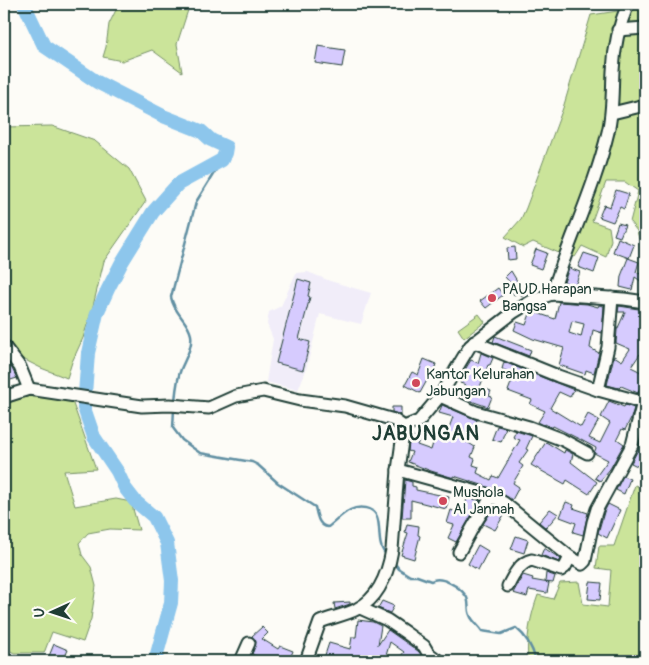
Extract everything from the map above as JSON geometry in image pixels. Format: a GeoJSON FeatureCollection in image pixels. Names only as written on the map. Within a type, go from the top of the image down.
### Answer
{"type":"FeatureCollection","features":[{"type":"Feature","properties":{"kind":"street"},"geometry":{"type":"LineString","coordinates":[[552,294],[603,153],[612,113],[613,60],[618,30],[628,4]]}},
{"type":"Feature","properties":{"kind":"street"},"geometry":{"type":"LineString","coordinates":[[618,30],[645,28]]}},
{"type":"Feature","properties":{"kind":"street"},"geometry":{"type":"LineString","coordinates":[[612,113],[645,106]]}},
{"type":"Feature","properties":{"kind":"street"},"geometry":{"type":"LineString","coordinates":[[404,427],[419,421],[440,396],[466,350],[474,342],[532,301],[552,294],[645,302]]}},
{"type":"Feature","properties":{"kind":"street"},"geometry":{"type":"LineString","coordinates":[[598,390],[608,347],[612,298]]}},
{"type":"Feature","properties":{"kind":"street"},"geometry":{"type":"LineString","coordinates":[[398,470],[492,496],[504,503],[570,557],[582,564],[585,561],[597,509],[632,445],[644,400],[598,390],[547,372],[474,342]]}},
{"type":"Feature","properties":{"kind":"street"},"geometry":{"type":"LineString","coordinates":[[4,346],[20,368],[29,389]]}},
{"type":"Feature","properties":{"kind":"street"},"geometry":{"type":"LineString","coordinates":[[9,396],[29,389],[142,406],[209,408],[236,396],[263,391],[300,400],[345,406],[394,420],[404,427]]}},
{"type":"Feature","properties":{"kind":"street"},"geometry":{"type":"LineString","coordinates":[[440,396],[476,412],[529,426],[587,452]]}},
{"type":"Feature","properties":{"kind":"street"},"geometry":{"type":"LineString","coordinates":[[306,661],[320,622],[360,608],[379,590],[391,556],[398,470],[404,427]]}},
{"type":"Feature","properties":{"kind":"street"},"geometry":{"type":"LineString","coordinates":[[459,552],[492,496]]}},
{"type":"Feature","properties":{"kind":"street"},"geometry":{"type":"LineString","coordinates":[[508,586],[513,575],[528,560],[561,570],[565,567],[570,557]]}},
{"type":"Feature","properties":{"kind":"street"},"geometry":{"type":"LineString","coordinates":[[360,608],[387,620],[424,646],[428,653],[439,661]]}},
{"type":"Feature","properties":{"kind":"street"},"geometry":{"type":"LineString","coordinates":[[241,661],[249,643]]}},
{"type":"Feature","properties":{"kind":"shaded area"},"geometry":{"type":"Polygon","coordinates":[[[308,272],[330,281],[371,293],[361,324],[320,314],[306,370],[298,390],[266,382],[273,339],[267,324],[269,312],[281,306],[296,273],[308,272]]]}},
{"type":"Feature","properties":{"kind":"green space"},"geometry":{"type":"Polygon","coordinates":[[[119,4],[190,4],[177,44],[182,72],[152,50],[122,61],[103,57],[109,24],[119,4]]]}},
{"type":"Feature","properties":{"kind":"green space"},"geometry":{"type":"Polygon","coordinates":[[[645,7],[645,260],[637,231],[630,222],[638,191],[625,182],[606,182],[592,221],[609,227],[611,240],[606,257],[582,246],[575,257],[559,253],[533,242],[523,247],[505,237],[521,219],[526,208],[563,108],[591,15],[645,7]]]}},
{"type":"Feature","properties":{"kind":"green space"},"geometry":{"type":"Polygon","coordinates":[[[52,126],[95,141],[129,169],[146,201],[104,261],[83,338],[67,378],[21,358],[4,338],[4,127],[52,126]]]}},
{"type":"Feature","properties":{"kind":"green space"},"geometry":{"type":"Polygon","coordinates":[[[479,314],[485,322],[464,338],[458,329],[479,314]]]}},
{"type":"Feature","properties":{"kind":"green space"},"geometry":{"type":"Polygon","coordinates":[[[29,390],[72,401],[96,469],[64,471],[75,506],[116,499],[131,502],[139,530],[110,529],[88,533],[79,543],[82,555],[91,567],[96,586],[91,619],[83,642],[52,632],[44,653],[14,653],[4,647],[4,401],[29,390]]]}},
{"type":"Feature","properties":{"kind":"green space"},"geometry":{"type":"Polygon","coordinates":[[[635,485],[645,490],[645,661],[528,661],[529,628],[538,595],[553,599],[560,583],[579,582],[583,604],[608,607],[611,570],[596,568],[599,546],[614,546],[635,485]]]}},
{"type":"Feature","properties":{"kind":"building"},"geometry":{"type":"Polygon","coordinates":[[[318,46],[345,50],[342,67],[315,63],[318,46]]]}},
{"type":"Feature","properties":{"kind":"building"},"geometry":{"type":"Polygon","coordinates":[[[616,190],[629,194],[624,209],[620,207],[613,222],[599,217],[604,205],[610,207],[616,190]]]}},
{"type":"Feature","properties":{"kind":"building"},"geometry":{"type":"Polygon","coordinates":[[[618,223],[625,225],[620,237],[614,235],[618,223]]]}},
{"type":"Feature","properties":{"kind":"building"},"geometry":{"type":"Polygon","coordinates":[[[618,238],[634,245],[629,258],[613,252],[618,238]]]}},
{"type":"Feature","properties":{"kind":"building"},"geometry":{"type":"Polygon","coordinates":[[[515,247],[516,259],[508,260],[507,248],[515,247]]]}},
{"type":"Feature","properties":{"kind":"building"},"geometry":{"type":"Polygon","coordinates":[[[536,249],[547,253],[541,269],[530,265],[536,249]]]}},
{"type":"Feature","properties":{"kind":"building"},"geometry":{"type":"Polygon","coordinates":[[[584,253],[599,258],[594,273],[578,267],[584,253]]]}},
{"type":"Feature","properties":{"kind":"building"},"geometry":{"type":"Polygon","coordinates":[[[628,258],[639,262],[636,272],[645,276],[645,284],[635,277],[632,290],[620,287],[621,276],[628,258]]]}},
{"type":"Feature","properties":{"kind":"building"},"geometry":{"type":"Polygon","coordinates":[[[569,268],[580,272],[575,286],[564,282],[569,268]]]}},
{"type":"Feature","properties":{"kind":"building"},"geometry":{"type":"Polygon","coordinates":[[[511,271],[525,294],[522,296],[519,292],[514,295],[511,289],[514,287],[505,277],[511,271]]]}},
{"type":"Feature","properties":{"kind":"building"},"geometry":{"type":"Polygon","coordinates":[[[298,279],[311,283],[308,296],[310,297],[299,339],[310,342],[303,370],[276,363],[298,279]]]}},
{"type":"Feature","properties":{"kind":"building","name":"PAUD Harapan Bangsa"},"geometry":{"type":"Polygon","coordinates":[[[498,288],[503,295],[486,308],[480,301],[498,288]]]}},
{"type":"Feature","properties":{"kind":"building"},"geometry":{"type":"Polygon","coordinates":[[[559,302],[587,304],[598,307],[599,305],[604,306],[602,333],[593,330],[590,348],[599,353],[594,373],[586,370],[585,374],[559,365],[564,348],[533,339],[514,330],[517,322],[526,325],[531,311],[555,319],[559,302]],[[572,321],[569,333],[581,337],[584,324],[572,321]]]}},
{"type":"Feature","properties":{"kind":"building"},"geometry":{"type":"Polygon","coordinates":[[[619,306],[645,310],[645,357],[640,354],[631,367],[645,374],[645,387],[640,388],[638,393],[621,386],[619,388],[607,385],[614,356],[622,361],[630,349],[616,343],[617,330],[625,312],[618,312],[619,306]]]}},
{"type":"Feature","properties":{"kind":"building"},"geometry":{"type":"Polygon","coordinates":[[[495,336],[531,350],[529,356],[493,342],[495,336]]]}},
{"type":"Feature","properties":{"kind":"building"},"geometry":{"type":"Polygon","coordinates":[[[481,353],[493,358],[490,365],[488,365],[480,387],[491,391],[489,396],[492,397],[488,407],[460,397],[466,385],[460,383],[466,368],[471,360],[478,363],[481,353]]]}},
{"type":"Feature","properties":{"kind":"building"},"geometry":{"type":"Polygon","coordinates":[[[424,359],[436,364],[432,376],[430,375],[420,393],[405,385],[412,372],[418,375],[424,359]]]}},
{"type":"Feature","properties":{"kind":"building"},"geometry":{"type":"Polygon","coordinates":[[[504,362],[574,390],[570,397],[559,392],[550,408],[581,427],[588,414],[599,420],[589,438],[600,443],[610,423],[601,417],[609,401],[624,407],[625,405],[634,408],[625,430],[622,429],[617,439],[624,444],[610,469],[600,481],[595,478],[608,460],[594,453],[596,448],[553,426],[552,428],[538,422],[545,411],[530,404],[532,400],[508,391],[514,375],[502,369],[504,362]]]}},
{"type":"Feature","properties":{"kind":"building"},"geometry":{"type":"Polygon","coordinates":[[[11,367],[17,378],[4,382],[4,369],[11,367]]]}},
{"type":"Feature","properties":{"kind":"building"},"geometry":{"type":"Polygon","coordinates":[[[442,405],[477,420],[467,442],[475,447],[471,457],[475,459],[473,465],[479,467],[477,473],[491,480],[493,476],[498,478],[520,440],[513,437],[516,431],[532,436],[526,449],[528,450],[519,463],[523,466],[513,483],[519,487],[512,500],[494,489],[454,476],[454,478],[431,471],[408,462],[412,452],[408,451],[410,435],[420,439],[417,445],[431,450],[437,429],[447,433],[453,417],[439,413],[442,405]]]}},
{"type":"Feature","properties":{"kind":"building"},"geometry":{"type":"Polygon","coordinates":[[[392,407],[401,407],[401,415],[392,412],[392,407]]]}},
{"type":"Feature","properties":{"kind":"building"},"geometry":{"type":"Polygon","coordinates":[[[497,426],[506,428],[501,442],[492,439],[497,426]]]}},
{"type":"Feature","properties":{"kind":"building"},"geometry":{"type":"Polygon","coordinates":[[[641,439],[645,442],[645,460],[641,468],[631,463],[639,448],[641,439]]]}},
{"type":"Feature","properties":{"kind":"building"},"geometry":{"type":"Polygon","coordinates":[[[546,442],[564,453],[565,450],[573,454],[571,462],[597,482],[589,494],[567,480],[565,484],[531,465],[546,442]]]}},
{"type":"Feature","properties":{"kind":"building"},"geometry":{"type":"Polygon","coordinates":[[[623,476],[630,479],[624,494],[616,490],[623,476]]]}},
{"type":"Feature","properties":{"kind":"building"},"geometry":{"type":"Polygon","coordinates":[[[405,480],[412,482],[412,486],[416,487],[416,490],[449,497],[446,509],[411,500],[411,518],[402,518],[405,480]]]}},
{"type":"Feature","properties":{"kind":"building"},"geometry":{"type":"Polygon","coordinates":[[[468,497],[480,501],[456,542],[448,538],[454,525],[447,523],[451,510],[461,514],[468,497]]]}},
{"type":"Feature","properties":{"kind":"building"},"geometry":{"type":"Polygon","coordinates":[[[566,502],[574,505],[573,508],[588,513],[583,535],[573,532],[576,523],[560,517],[566,502]]]}},
{"type":"Feature","properties":{"kind":"building"},"geometry":{"type":"Polygon","coordinates":[[[608,504],[620,510],[607,538],[598,533],[608,504]]]}},
{"type":"Feature","properties":{"kind":"building"},"geometry":{"type":"Polygon","coordinates":[[[495,506],[505,513],[495,530],[483,524],[495,506]]]}},
{"type":"Feature","properties":{"kind":"building"},"geometry":{"type":"Polygon","coordinates":[[[550,509],[558,514],[546,528],[539,522],[550,509]]]}},
{"type":"Feature","properties":{"kind":"building"},"geometry":{"type":"Polygon","coordinates":[[[407,524],[419,526],[418,535],[420,536],[414,559],[401,555],[408,533],[405,532],[407,524]]]}},
{"type":"Feature","properties":{"kind":"building"},"geometry":{"type":"Polygon","coordinates":[[[516,536],[528,540],[524,553],[511,549],[516,536]]]}},
{"type":"Feature","properties":{"kind":"building"},"geometry":{"type":"Polygon","coordinates":[[[478,545],[488,551],[478,570],[468,564],[478,545]]]}},
{"type":"Feature","properties":{"kind":"building"},"geometry":{"type":"Polygon","coordinates":[[[544,548],[561,559],[559,562],[541,555],[544,548]]]}},
{"type":"Feature","properties":{"kind":"building"},"geometry":{"type":"Polygon","coordinates":[[[546,573],[555,576],[553,583],[545,582],[546,573]]]}},
{"type":"Feature","properties":{"kind":"building"},"geometry":{"type":"Polygon","coordinates":[[[523,575],[533,578],[532,580],[549,583],[547,593],[529,590],[527,597],[513,593],[523,575]]]}},
{"type":"Feature","properties":{"kind":"building"},"geometry":{"type":"Polygon","coordinates":[[[590,582],[602,583],[600,600],[588,599],[590,582]]]}},
{"type":"Feature","properties":{"kind":"building"},"geometry":{"type":"Polygon","coordinates":[[[382,601],[394,606],[390,613],[378,608],[382,601]]]}},
{"type":"Feature","properties":{"kind":"building"},"geometry":{"type":"Polygon","coordinates":[[[350,602],[350,604],[335,609],[334,603],[350,602]]]}},
{"type":"Feature","properties":{"kind":"building"},"geometry":{"type":"Polygon","coordinates":[[[358,620],[373,622],[381,626],[378,645],[388,630],[418,651],[427,661],[409,661],[401,656],[404,652],[390,642],[385,659],[382,658],[381,661],[323,661],[329,643],[350,649],[352,637],[356,637],[358,620]]]}},
{"type":"Feature","properties":{"kind":"building"},"geometry":{"type":"Polygon","coordinates":[[[262,627],[268,633],[262,639],[278,649],[280,646],[293,651],[289,661],[257,661],[259,658],[252,654],[256,642],[252,636],[262,627]]]}},
{"type":"Feature","properties":{"kind":"building"},"geometry":{"type":"Polygon","coordinates":[[[54,644],[68,650],[63,661],[47,661],[54,644]]]}},
{"type":"Feature","properties":{"kind":"waterway"},"geometry":{"type":"LineString","coordinates":[[24,4],[44,46],[97,82],[163,116],[201,131],[211,140],[226,147],[222,160],[178,184],[153,212],[122,262],[108,289],[97,313],[88,353],[84,408],[94,437],[117,471],[125,488],[135,501],[154,517],[167,543],[172,581],[171,603],[155,661]]}},
{"type":"Feature","properties":{"kind":"waterway"},"geometry":{"type":"LineString","coordinates":[[175,401],[181,369],[190,348],[191,335],[187,325],[175,308],[171,297],[196,202],[222,160]]}},
{"type":"Feature","properties":{"kind":"waterway"},"geometry":{"type":"LineString","coordinates":[[174,409],[173,428],[182,440],[200,453],[252,462],[258,465],[278,483],[315,507],[318,520],[322,525],[328,527],[352,509],[366,508],[373,511],[378,522],[380,544],[387,555]]}},
{"type":"Feature","properties":{"kind":"waterway"},"geometry":{"type":"LineString","coordinates":[[393,561],[399,569],[410,576],[417,576],[431,581],[445,581],[459,589],[467,598],[471,617],[482,631],[501,634],[516,628],[529,643],[536,661]]}},
{"type":"Feature","properties":{"kind":"place","name":"PAUD Harapan Bangsa"},"geometry":{"type":"Point","coordinates":[492,298]}},
{"type":"Feature","properties":{"kind":"place","name":"Kantor Kelurahan Jabungan"},"geometry":{"type":"Point","coordinates":[416,383]}},
{"type":"Feature","properties":{"kind":"place","name":"Mushola Al Jannah"},"geometry":{"type":"Point","coordinates":[443,501]}},
{"type":"Feature","properties":{"kind":"district","name":"JABUNGAN"},"geometry":{"type":"Point","coordinates":[426,433]}}]}
